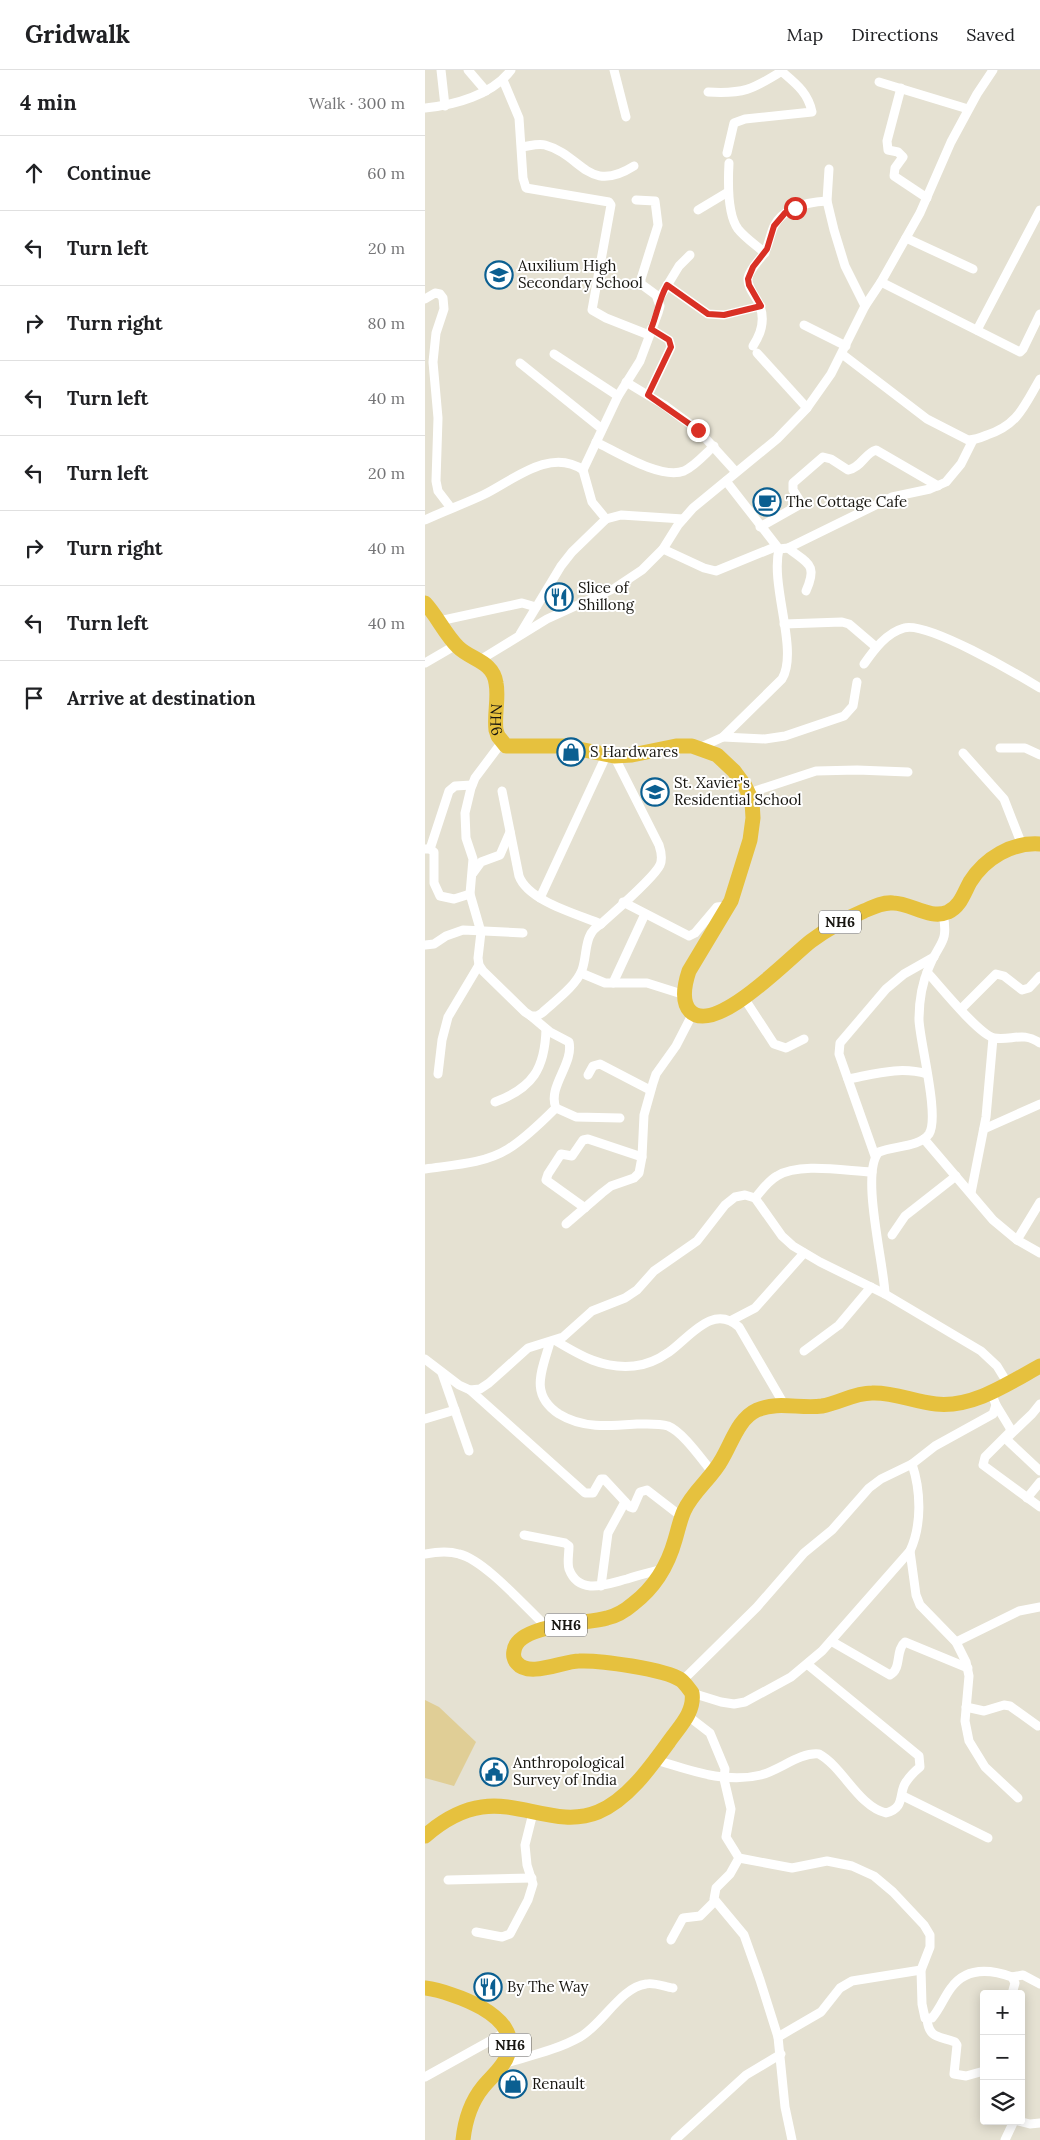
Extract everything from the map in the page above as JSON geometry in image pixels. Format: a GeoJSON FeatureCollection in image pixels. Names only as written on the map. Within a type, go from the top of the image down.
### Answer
{"type":"FeatureCollection","features":[{"type":"Feature","properties":{"kind":"highway","name":"NH6"},"geometry":{"type":"LineString","coordinates":[[425,603],[456,646],[462,652],[481,660],[493,673],[497,683],[496,730],[506,746],[564,746],[610,756],[632,755],[675,746],[699,748],[709,751],[725,761],[739,777],[749,793],[753,809],[752,830],[728,906],[694,961],[686,980],[685,994]]}},
{"type":"Feature","properties":{"kind":"highway"},"geometry":{"type":"LineString","coordinates":[[943,914],[954,909],[985,864],[1007,850],[1023,845],[1040,844]]}},
{"type":"Feature","properties":{"kind":"highway","name":"NH6"},"geometry":{"type":"LineString","coordinates":[[693,1013],[704,1016],[723,1012],[744,998],[823,932],[863,911],[891,902],[943,914]]}},
{"type":"Feature","properties":{"kind":"highway"},"geometry":{"type":"LineString","coordinates":[[685,994],[689,1009],[693,1013]]}},
{"type":"Feature","properties":{"kind":"highway","name":"NH6"},"geometry":{"type":"LineString","coordinates":[[682,1681],[661,1673],[591,1660],[565,1662],[540,1669],[522,1667],[517,1663],[513,1652],[519,1639],[548,1628],[610,1618],[634,1603],[646,1592],[664,1568],[690,1500],[713,1473],[747,1417],[759,1410],[768,1407],[821,1406],[852,1396],[871,1393],[947,1404],[959,1403],[993,1398],[1008,1384],[1039,1369]]}},
{"type":"Feature","properties":{"kind":"highway"},"geometry":{"type":"LineString","coordinates":[[425,1836],[461,1812],[483,1806],[512,1808],[572,1818],[599,1812],[623,1796],[656,1760],[688,1716],[693,1699],[692,1693],[682,1681]]}},
{"type":"Feature","properties":{"kind":"highway","name":"NH6"},"geometry":{"type":"LineString","coordinates":[[425,1988],[453,1994],[469,2000],[490,2013],[498,2020],[506,2032],[509,2048],[503,2064],[473,2100],[468,2113],[463,2140]]}},
{"type":"Feature","properties":{"kind":"street"},"geometry":{"type":"LineString","coordinates":[[468,70],[486,91]]}},
{"type":"Feature","properties":{"kind":"street"},"geometry":{"type":"LineString","coordinates":[[425,108],[445,106],[486,91],[503,80],[511,70]]}},
{"type":"Feature","properties":{"kind":"street"},"geometry":{"type":"LineString","coordinates":[[614,70],[626,117]]}},
{"type":"Feature","properties":{"kind":"street"},"geometry":{"type":"LineString","coordinates":[[481,660],[547,619],[596,598],[631,578],[663,549],[683,519],[726,480],[777,439],[807,408],[820,392],[844,350],[865,306],[906,238],[927,198],[951,142],[993,70]]}},
{"type":"Feature","properties":{"kind":"street"},"geometry":{"type":"LineString","coordinates":[[443,71],[445,106]]}},
{"type":"Feature","properties":{"kind":"street"},"geometry":{"type":"LineString","coordinates":[[708,92],[728,93],[746,91],[781,71],[810,100],[812,112],[745,119],[734,123],[727,153]]}},
{"type":"Feature","properties":{"kind":"street"},"geometry":{"type":"LineString","coordinates":[[503,80],[519,118],[525,188],[609,202],[610,210],[592,310],[606,318],[669,340],[671,347],[648,395]]}},
{"type":"Feature","properties":{"kind":"street"},"geometry":{"type":"LineString","coordinates":[[879,82],[968,110]]}},
{"type":"Feature","properties":{"kind":"street"},"geometry":{"type":"LineString","coordinates":[[901,88],[887,141],[888,150],[898,152],[903,158],[895,168],[894,176],[927,198]]}},
{"type":"Feature","properties":{"kind":"street"},"geometry":{"type":"LineString","coordinates":[[522,147],[536,145],[551,147],[583,170],[598,175],[614,175],[634,166]]}},
{"type":"Feature","properties":{"kind":"street"},"geometry":{"type":"LineString","coordinates":[[729,163],[728,192],[733,218],[739,229],[765,252]]}},
{"type":"Feature","properties":{"kind":"street"},"geometry":{"type":"LineString","coordinates":[[829,169],[827,201],[839,250],[865,306]]}},
{"type":"Feature","properties":{"kind":"street"},"geometry":{"type":"LineString","coordinates":[[698,210],[728,192]]}},
{"type":"Feature","properties":{"kind":"street"},"geometry":{"type":"LineString","coordinates":[[606,519],[592,502],[583,470],[618,396],[640,360],[660,306],[656,295],[641,284],[658,225],[655,201],[636,200]]}},
{"type":"Feature","properties":{"kind":"street"},"geometry":{"type":"LineString","coordinates":[[807,408],[755,349],[760,336],[761,306],[749,285],[748,279],[753,267],[765,252],[774,226],[785,213],[803,204],[827,201]]}},
{"type":"Feature","properties":{"kind":"street"},"geometry":{"type":"LineString","coordinates":[[977,330],[1040,210]]}},
{"type":"Feature","properties":{"kind":"street"},"geometry":{"type":"LineString","coordinates":[[906,238],[973,269]]}},
{"type":"Feature","properties":{"kind":"street"},"geometry":{"type":"LineString","coordinates":[[659,299],[679,266],[690,255]]}},
{"type":"Feature","properties":{"kind":"street"},"geometry":{"type":"LineString","coordinates":[[881,282],[1020,352],[1023,350],[1040,314]]}},
{"type":"Feature","properties":{"kind":"street"},"geometry":{"type":"LineString","coordinates":[[667,285],[708,314],[724,315],[761,306]]}},
{"type":"Feature","properties":{"kind":"street"},"geometry":{"type":"LineString","coordinates":[[425,298],[435,293],[440,294],[444,304],[434,346],[429,385],[438,418],[436,486],[451,508]]}},
{"type":"Feature","properties":{"kind":"street"},"geometry":{"type":"LineString","coordinates":[[804,325],[844,350],[927,419],[962,438],[973,440],[996,432],[1011,424],[1040,380]]}},
{"type":"Feature","properties":{"kind":"street"},"geometry":{"type":"LineString","coordinates":[[554,354],[618,396]]}},
{"type":"Feature","properties":{"kind":"street"},"geometry":{"type":"LineString","coordinates":[[520,363],[602,429]]}},
{"type":"Feature","properties":{"kind":"street"},"geometry":{"type":"LineString","coordinates":[[626,382],[698,430],[736,472]]}},
{"type":"Feature","properties":{"kind":"street"},"geometry":{"type":"LineString","coordinates":[[663,549],[704,568],[716,571],[781,548],[892,497],[938,486],[955,472],[973,440]]}},
{"type":"Feature","properties":{"kind":"street"},"geometry":{"type":"LineString","coordinates":[[596,442],[655,470],[675,473],[691,467],[714,446]]}},
{"type":"Feature","properties":{"kind":"street"},"geometry":{"type":"LineString","coordinates":[[760,527],[799,505],[800,501],[792,487],[793,482],[823,458],[831,459],[848,470],[857,467],[871,452],[876,450],[938,486]]}},
{"type":"Feature","properties":{"kind":"street"},"geometry":{"type":"LineString","coordinates":[[425,520],[484,495],[535,467],[559,462],[571,464],[583,470]]}},
{"type":"Feature","properties":{"kind":"street"},"geometry":{"type":"LineString","coordinates":[[726,480],[760,527],[781,548],[807,563],[812,570],[813,576],[806,591]]}},
{"type":"Feature","properties":{"kind":"street"},"geometry":{"type":"LineString","coordinates":[[519,635],[572,552],[606,519],[621,515],[683,519]]}},
{"type":"Feature","properties":{"kind":"street"},"geometry":{"type":"LineString","coordinates":[[699,748],[723,737],[782,679],[786,672],[788,654],[776,567],[781,548]]}},
{"type":"Feature","properties":{"kind":"street"},"geometry":{"type":"LineString","coordinates":[[439,621],[522,603],[536,607]]}},
{"type":"Feature","properties":{"kind":"street"},"geometry":{"type":"LineString","coordinates":[[784,624],[842,622],[849,624],[876,648]]}},
{"type":"Feature","properties":{"kind":"street"},"geometry":{"type":"LineString","coordinates":[[864,664],[876,648],[896,631],[905,627],[915,627],[929,630],[970,650],[1040,688]]}},
{"type":"Feature","properties":{"kind":"street"},"geometry":{"type":"LineString","coordinates":[[425,663],[456,646]]}},
{"type":"Feature","properties":{"kind":"street"},"geometry":{"type":"LineString","coordinates":[[723,737],[765,739],[785,736],[844,716],[853,706],[857,682]]}},
{"type":"Feature","properties":{"kind":"street"},"geometry":{"type":"LineString","coordinates":[[502,742],[480,769],[467,800],[466,838],[473,860],[470,894],[481,932],[479,965],[497,985],[531,1016],[546,1029],[566,1040],[570,1046],[555,1097],[556,1108]]}},
{"type":"Feature","properties":{"kind":"street"},"geometry":{"type":"LineString","coordinates":[[1000,748],[1025,748],[1040,755]]}},
{"type":"Feature","properties":{"kind":"street"},"geometry":{"type":"LineString","coordinates":[[963,754],[1004,799],[1023,845]]}},
{"type":"Feature","properties":{"kind":"street"},"geometry":{"type":"LineString","coordinates":[[540,898],[610,756]]}},
{"type":"Feature","properties":{"kind":"street"},"geometry":{"type":"LineString","coordinates":[[531,1016],[537,1016],[542,1013],[581,973],[590,934],[594,928],[601,924],[653,874],[660,864],[662,853],[610,756]]}},
{"type":"Feature","properties":{"kind":"street"},"geometry":{"type":"LineString","coordinates":[[749,793],[816,771],[908,772]]}},
{"type":"Feature","properties":{"kind":"street"},"geometry":{"type":"LineString","coordinates":[[470,894],[454,899],[440,896],[435,883],[435,852],[428,849],[449,790],[455,786],[472,785]]}},
{"type":"Feature","properties":{"kind":"street"},"geometry":{"type":"LineString","coordinates":[[502,791],[521,882],[525,888],[540,898],[601,924]]}},
{"type":"Feature","properties":{"kind":"street"},"geometry":{"type":"LineString","coordinates":[[472,875],[481,862],[500,855],[511,832]]}},
{"type":"Feature","properties":{"kind":"street"},"geometry":{"type":"LineString","coordinates":[[623,902],[689,936],[695,932],[717,907],[728,906]]}},
{"type":"Feature","properties":{"kind":"street"},"geometry":{"type":"LineString","coordinates":[[613,983],[645,914]]}},
{"type":"Feature","properties":{"kind":"street"},"geometry":{"type":"LineString","coordinates":[[875,1156],[887,1149],[924,1139],[930,1132],[932,1112],[919,1020],[919,1006],[927,972],[944,940],[946,932],[943,914]]}},
{"type":"Feature","properties":{"kind":"street"},"geometry":{"type":"LineString","coordinates":[[425,945],[434,944],[454,932],[463,930],[523,933]]}},
{"type":"Feature","properties":{"kind":"street"},"geometry":{"type":"LineString","coordinates":[[885,1294],[874,1215],[872,1172],[875,1156],[839,1054],[839,1042],[885,989],[904,974],[934,957]]}},
{"type":"Feature","properties":{"kind":"street"},"geometry":{"type":"LineString","coordinates":[[438,1074],[442,1040],[448,1017],[479,965]]}},
{"type":"Feature","properties":{"kind":"street"},"geometry":{"type":"LineString","coordinates":[[927,972],[977,1026],[993,1038],[1027,1037],[1040,1042]]}},
{"type":"Feature","properties":{"kind":"street"},"geometry":{"type":"LineString","coordinates":[[581,973],[598,981],[647,983],[685,994]]}},
{"type":"Feature","properties":{"kind":"street"},"geometry":{"type":"LineString","coordinates":[[961,1009],[996,974],[1004,976],[1022,990],[1029,988],[1040,977]]}},
{"type":"Feature","properties":{"kind":"street"},"geometry":{"type":"LineString","coordinates":[[744,998],[774,1044],[786,1048],[804,1040]]}},
{"type":"Feature","properties":{"kind":"street"},"geometry":{"type":"LineString","coordinates":[[566,1224],[611,1186],[634,1178],[639,1173],[642,1157],[644,1115],[650,1090],[656,1074],[676,1046],[693,1013]]}},
{"type":"Feature","properties":{"kind":"street"},"geometry":{"type":"LineString","coordinates":[[495,1102],[521,1090],[533,1079],[543,1059],[546,1029]]}},
{"type":"Feature","properties":{"kind":"street"},"geometry":{"type":"LineString","coordinates":[[971,1193],[984,1129],[993,1038]]}},
{"type":"Feature","properties":{"kind":"street"},"geometry":{"type":"LineString","coordinates":[[588,1075],[593,1066],[600,1064],[650,1090]]}},
{"type":"Feature","properties":{"kind":"street"},"geometry":{"type":"LineString","coordinates":[[848,1079],[899,1070],[913,1070],[927,1074]]}},
{"type":"Feature","properties":{"kind":"street"},"geometry":{"type":"LineString","coordinates":[[984,1129],[1040,1104]]}},
{"type":"Feature","properties":{"kind":"street"},"geometry":{"type":"LineString","coordinates":[[556,1108],[568,1115],[577,1117],[621,1118]]}},
{"type":"Feature","properties":{"kind":"street"},"geometry":{"type":"LineString","coordinates":[[425,1169],[471,1163],[500,1154],[509,1149],[556,1108]]}},
{"type":"Feature","properties":{"kind":"street"},"geometry":{"type":"LineString","coordinates":[[585,1208],[546,1180],[552,1166],[561,1154],[572,1156],[583,1140],[587,1139],[642,1157]]}},
{"type":"Feature","properties":{"kind":"street"},"geometry":{"type":"LineString","coordinates":[[924,1139],[993,1220],[1017,1240],[1040,1253]]}},
{"type":"Feature","properties":{"kind":"street"},"geometry":{"type":"LineString","coordinates":[[755,1198],[772,1179],[787,1171],[807,1169],[872,1172]]}},
{"type":"Feature","properties":{"kind":"street"},"geometry":{"type":"LineString","coordinates":[[892,1235],[905,1216],[956,1176]]}},
{"type":"Feature","properties":{"kind":"street"},"geometry":{"type":"LineString","coordinates":[[470,1390],[479,1389],[489,1383],[528,1348],[553,1342],[563,1337],[592,1311],[625,1298],[637,1290],[654,1271],[697,1241],[714,1217],[735,1197],[745,1194],[755,1198],[783,1236],[804,1253],[885,1294],[981,1352],[997,1366],[1008,1384]]}},
{"type":"Feature","properties":{"kind":"street"},"geometry":{"type":"LineString","coordinates":[[1017,1240],[1040,1202]]}},
{"type":"Feature","properties":{"kind":"street"},"geometry":{"type":"LineString","coordinates":[[553,1342],[589,1360],[621,1366],[649,1363],[668,1352],[707,1322],[721,1319],[732,1320],[755,1308],[804,1253]]}},
{"type":"Feature","properties":{"kind":"street"},"geometry":{"type":"LineString","coordinates":[[803,1351],[839,1325],[871,1287]]}},
{"type":"Feature","properties":{"kind":"street"},"geometry":{"type":"LineString","coordinates":[[732,1320],[739,1327],[785,1406]]}},
{"type":"Feature","properties":{"kind":"street"},"geometry":{"type":"LineString","coordinates":[[553,1342],[540,1376],[540,1390],[543,1400],[553,1410],[567,1419],[584,1424],[601,1426],[666,1425],[680,1435],[713,1473]]}},
{"type":"Feature","properties":{"kind":"street"},"geometry":{"type":"LineString","coordinates":[[425,1359],[459,1386],[470,1390],[585,1493],[593,1493],[601,1479],[604,1479],[629,1507],[633,1508],[640,1492],[647,1490],[682,1517]]}},
{"type":"Feature","properties":{"kind":"street"},"geometry":{"type":"LineString","coordinates":[[442,1373],[469,1451]]}},
{"type":"Feature","properties":{"kind":"street"},"geometry":{"type":"LineString","coordinates":[[993,1398],[1010,1428],[1007,1437]]}},
{"type":"Feature","properties":{"kind":"street"},"geometry":{"type":"LineString","coordinates":[[682,1681],[757,1607],[804,1553],[833,1530],[869,1488],[912,1464],[935,1446],[987,1419],[993,1414],[993,1398]]}},
{"type":"Feature","properties":{"kind":"street"},"geometry":{"type":"LineString","coordinates":[[1040,1404],[983,1461],[983,1465],[1040,1507]]}},
{"type":"Feature","properties":{"kind":"street"},"geometry":{"type":"LineString","coordinates":[[425,1419],[455,1410]]}},
{"type":"Feature","properties":{"kind":"street"},"geometry":{"type":"LineString","coordinates":[[1007,1437],[1040,1471]]}},
{"type":"Feature","properties":{"kind":"street"},"geometry":{"type":"LineString","coordinates":[[692,1693],[721,1702],[733,1704],[745,1702],[791,1677],[831,1641],[910,1551],[919,1524],[916,1475],[912,1464]]}},
{"type":"Feature","properties":{"kind":"street"},"geometry":{"type":"LineString","coordinates":[[1027,1498],[1040,1482]]}},
{"type":"Feature","properties":{"kind":"street"},"geometry":{"type":"LineString","coordinates":[[601,1586],[608,1533],[625,1502]]}},
{"type":"Feature","properties":{"kind":"street"},"geometry":{"type":"LineString","coordinates":[[524,1535],[565,1543],[569,1546],[568,1567],[575,1580],[588,1586],[601,1586],[664,1568]]}},
{"type":"Feature","properties":{"kind":"street"},"geometry":{"type":"LineString","coordinates":[[910,1551],[916,1595],[920,1605],[956,1642],[968,1668],[965,1721],[969,1742],[985,1766],[1018,1798]]}},
{"type":"Feature","properties":{"kind":"street"},"geometry":{"type":"LineString","coordinates":[[425,1554],[445,1552],[460,1554],[473,1560],[548,1628]]}},
{"type":"Feature","properties":{"kind":"street"},"geometry":{"type":"LineString","coordinates":[[956,1642],[1019,1611],[1040,1607]]}},
{"type":"Feature","properties":{"kind":"street"},"geometry":{"type":"LineString","coordinates":[[831,1641],[890,1675],[895,1670],[901,1647],[905,1642],[968,1668]]}},
{"type":"Feature","properties":{"kind":"street"},"geometry":{"type":"LineString","coordinates":[[656,1760],[725,1779],[761,1775],[814,1754],[824,1757],[869,1804],[886,1812],[894,1809],[903,1796],[906,1782],[920,1767],[919,1756],[807,1664]]}},
{"type":"Feature","properties":{"kind":"street"},"geometry":{"type":"LineString","coordinates":[[966,1707],[984,1711],[1004,1705],[1010,1706],[1039,1726]]}},
{"type":"Feature","properties":{"kind":"street"},"geometry":{"type":"LineString","coordinates":[[688,1716],[710,1733],[725,1769],[731,1809],[726,1837],[739,1858],[792,1868],[827,1860],[852,1866],[874,1876],[893,1892],[930,1934],[930,1946],[921,1970],[923,2014],[927,2019],[928,2028],[931,2033],[955,2042],[957,2045],[954,2074],[966,2076],[980,2072]]}},
{"type":"Feature","properties":{"kind":"street"},"geometry":{"type":"LineString","coordinates":[[903,1796],[988,1838]]}},
{"type":"Feature","properties":{"kind":"street"},"geometry":{"type":"LineString","coordinates":[[476,1932],[502,1937],[510,1934],[531,1891],[532,1878],[527,1865],[525,1845],[533,1813]]}},
{"type":"Feature","properties":{"kind":"street"},"geometry":{"type":"LineString","coordinates":[[739,1858],[730,1874],[714,1891],[715,1901],[739,1928],[748,1943],[778,2037],[785,2107],[791,2140]]}},
{"type":"Feature","properties":{"kind":"street"},"geometry":{"type":"LineString","coordinates":[[448,1880],[532,1878]]}},
{"type":"Feature","properties":{"kind":"street"},"geometry":{"type":"LineString","coordinates":[[671,1940],[683,1918],[701,1916],[715,1901]]}},
{"type":"Feature","properties":{"kind":"street"},"geometry":{"type":"LineString","coordinates":[[778,2037],[821,2012],[844,1984],[884,1975],[921,1970]]}},
{"type":"Feature","properties":{"kind":"street"},"geometry":{"type":"LineString","coordinates":[[927,2019],[935,2015],[950,1989],[962,1977],[981,1971],[992,1971],[1012,1977],[1023,1975],[1040,1984]]}},
{"type":"Feature","properties":{"kind":"street"},"geometry":{"type":"LineString","coordinates":[[1012,1977],[1015,1983],[1013,1990]]}},
{"type":"Feature","properties":{"kind":"street"},"geometry":{"type":"LineString","coordinates":[[503,2064],[565,2044],[583,2036],[597,2024],[615,2003],[636,1987],[647,1983],[673,1988]]}},
{"type":"Feature","properties":{"kind":"street"},"geometry":{"type":"LineString","coordinates":[[425,2077],[506,2032]]}},
{"type":"Feature","properties":{"kind":"street"},"geometry":{"type":"LineString","coordinates":[[675,2140],[746,2075],[781,2054]]}},
{"type":"Feature","properties":{"kind":"street"},"geometry":{"type":"LineString","coordinates":[[1025,2123],[1040,2123]]}},
{"type":"Feature","properties":{"kind":"street"},"geometry":{"type":"LineString","coordinates":[[1005,2140],[1012,2125]]}},
{"type":"Feature","properties":{"kind":"shaded area"},"geometry":{"type":"Polygon","coordinates":[[[425,1700],[439,1707],[476,1742],[454,1786],[425,1778],[425,1700]]]}},
{"type":"Feature","properties":{"kind":"place","name":"Auxilium High Secondary School"},"geometry":{"type":"Point","coordinates":[499,275]}},
{"type":"Feature","properties":{"kind":"place","name":"The Cottage Cafe"},"geometry":{"type":"Point","coordinates":[767,502]}},
{"type":"Feature","properties":{"kind":"place","name":"Slice of Shillong"},"geometry":{"type":"Point","coordinates":[559,597]}},
{"type":"Feature","properties":{"kind":"place","name":"S Hardwares"},"geometry":{"type":"Point","coordinates":[571,752]}},
{"type":"Feature","properties":{"kind":"place","name":"St. Xavier's Residential School"},"geometry":{"type":"Point","coordinates":[655,792]}},
{"type":"Feature","properties":{"kind":"place","name":"Anthropological Survey of India"},"geometry":{"type":"Point","coordinates":[494,1772]}},
{"type":"Feature","properties":{"kind":"place","name":"By The Way"},"geometry":{"type":"Point","coordinates":[488,1987]}},
{"type":"Feature","properties":{"kind":"place","name":"Renault"},"geometry":{"type":"Point","coordinates":[513,2084]}},
{"type":"Feature","properties":{"kind":"route"},"geometry":{"type":"LineString","coordinates":[[698,430],[648,395],[671,347],[669,340],[651,329],[660,306],[659,299],[667,285],[708,314],[724,315],[761,306],[749,285],[750,272],[767,249],[774,226],[785,213],[795,208]]}}]}
